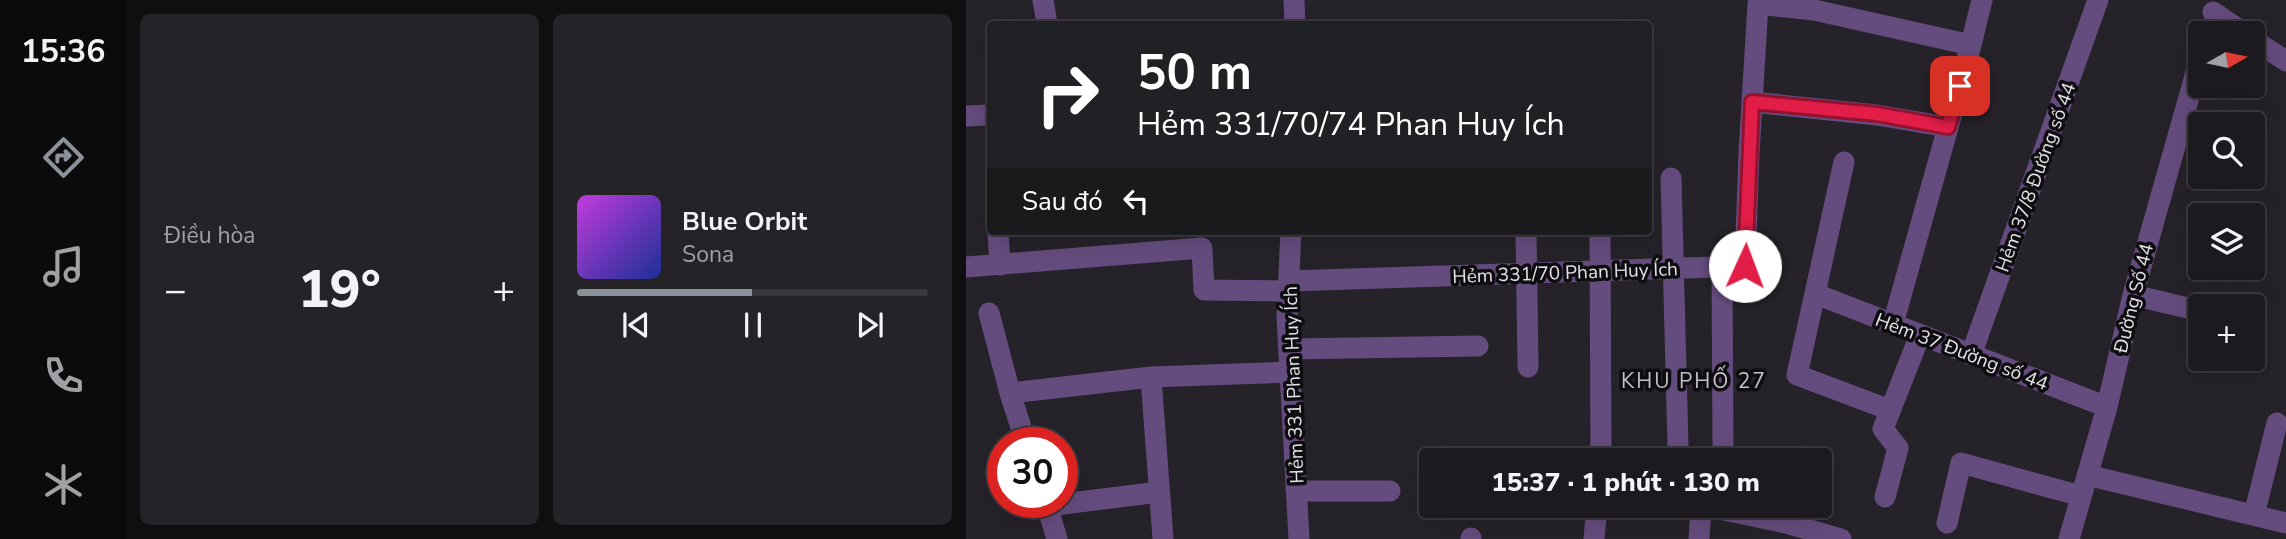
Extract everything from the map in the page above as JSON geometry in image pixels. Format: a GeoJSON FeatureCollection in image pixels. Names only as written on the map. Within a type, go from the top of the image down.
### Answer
{"type":"FeatureCollection","features":[{"type":"Feature","properties":{"kind":"street"},"geometry":{"type":"LineString","coordinates":[[1043,0],[1046,21]]}},
{"type":"Feature","properties":{"kind":"street"},"geometry":{"type":"LineString","coordinates":[[1294,0],[1295,21]]}},
{"type":"Feature","properties":{"kind":"street"},"geometry":{"type":"LineString","coordinates":[[1893,324],[1982,0]]}},
{"type":"Feature","properties":{"kind":"street","name":"Hẻm 37/8 Đường số 44"},"geometry":{"type":"LineString","coordinates":[[1972,355],[2098,0]]}},
{"type":"Feature","properties":{"kind":"street","name":"Hẻm 331/70 Phan Huy Ích"},"geometry":{"type":"LineString","coordinates":[[1202,240],[1204,290],[1527,273],[1745,266],[1758,2],[1814,10],[1971,45]]}},
{"type":"Feature","properties":{"kind":"street"},"geometry":{"type":"LineString","coordinates":[[2215,6],[2231,21]]}},
{"type":"Feature","properties":{"kind":"street"},"geometry":{"type":"LineString","coordinates":[[2265,47],[2286,61]]}},
{"type":"Feature","properties":{"kind":"street","name":"Đường Số 44"},"geometry":{"type":"LineString","coordinates":[[2069,539],[2107,407],[2133,295],[2189,98]]}},
{"type":"Feature","properties":{"kind":"street"},"geometry":{"type":"LineString","coordinates":[[1752,102],[1877,114],[1948,127]]}},
{"type":"Feature","properties":{"kind":"street"},"geometry":{"type":"LineString","coordinates":[[966,117],[987,115]]}},
{"type":"Feature","properties":{"kind":"street"},"geometry":{"type":"LineString","coordinates":[[1844,162],[1797,375],[1891,410]]}},
{"type":"Feature","properties":{"kind":"street"},"geometry":{"type":"LineString","coordinates":[[1671,178],[1678,447]]}},
{"type":"Feature","properties":{"kind":"street"},"geometry":{"type":"LineString","coordinates":[[998,235],[1000,265]]}},
{"type":"Feature","properties":{"kind":"street","name":"Hẻm 331 Phan Huy Ích"},"geometry":{"type":"LineString","coordinates":[[1291,235],[1289,349],[1299,539]]}},
{"type":"Feature","properties":{"kind":"street"},"geometry":{"type":"LineString","coordinates":[[1526,235],[1528,367]]}},
{"type":"Feature","properties":{"kind":"street"},"geometry":{"type":"LineString","coordinates":[[1600,235],[1601,448]]}},
{"type":"Feature","properties":{"kind":"street"},"geometry":{"type":"LineString","coordinates":[[966,267],[1202,240]]}},
{"type":"Feature","properties":{"kind":"street"},"geometry":{"type":"LineString","coordinates":[[1722,266],[1723,448]]}},
{"type":"Feature","properties":{"kind":"street","name":"Hẻm 37 Đường số 44"},"geometry":{"type":"LineString","coordinates":[[1816,295],[2107,407]]}},
{"type":"Feature","properties":{"kind":"street"},"geometry":{"type":"LineString","coordinates":[[2133,295],[2188,309]]}},
{"type":"Feature","properties":{"kind":"street"},"geometry":{"type":"LineString","coordinates":[[989,313],[1021,427]]}},
{"type":"Feature","properties":{"kind":"street"},"geometry":{"type":"LineString","coordinates":[[1885,497],[1898,448],[1883,429],[1920,335]]}},
{"type":"Feature","properties":{"kind":"street"},"geometry":{"type":"LineString","coordinates":[[1289,349],[1478,346]]}},
{"type":"Feature","properties":{"kind":"street"},"geometry":{"type":"LineString","coordinates":[[1010,393],[1151,377],[1290,372]]}},
{"type":"Feature","properties":{"kind":"street"},"geometry":{"type":"LineString","coordinates":[[1151,377],[1163,539]]}},
{"type":"Feature","properties":{"kind":"street"},"geometry":{"type":"LineString","coordinates":[[2254,515],[2277,423]]}},
{"type":"Feature","properties":{"kind":"street"},"geometry":{"type":"LineString","coordinates":[[1947,523],[1961,463],[2286,523]]}},
{"type":"Feature","properties":{"kind":"street"},"geometry":{"type":"LineString","coordinates":[[1296,491],[1390,491]]}},
{"type":"Feature","properties":{"kind":"street"},"geometry":{"type":"LineString","coordinates":[[1078,501],[1159,492]]}},
{"type":"Feature","properties":{"kind":"street"},"geometry":{"type":"LineString","coordinates":[[1050,518],[1057,539]]}},
{"type":"Feature","properties":{"kind":"street"},"geometry":{"type":"LineString","coordinates":[[1594,539],[1596,518]]}},
{"type":"Feature","properties":{"kind":"street"},"geometry":{"type":"LineString","coordinates":[[1699,539],[1702,518]]}},
{"type":"Feature","properties":{"kind":"street"},"geometry":{"type":"LineString","coordinates":[[1762,518],[1841,539]]}},
{"type":"Feature","properties":{"kind":"district","name":"KHU PHỐ 27"},"geometry":{"type":"Point","coordinates":[1694,381]}},
{"type":"Feature","properties":{"kind":"route"},"geometry":{"type":"LineString","coordinates":[[1745,266],[1752,102],[1877,114],[1948,127],[1960,86]]}}]}
